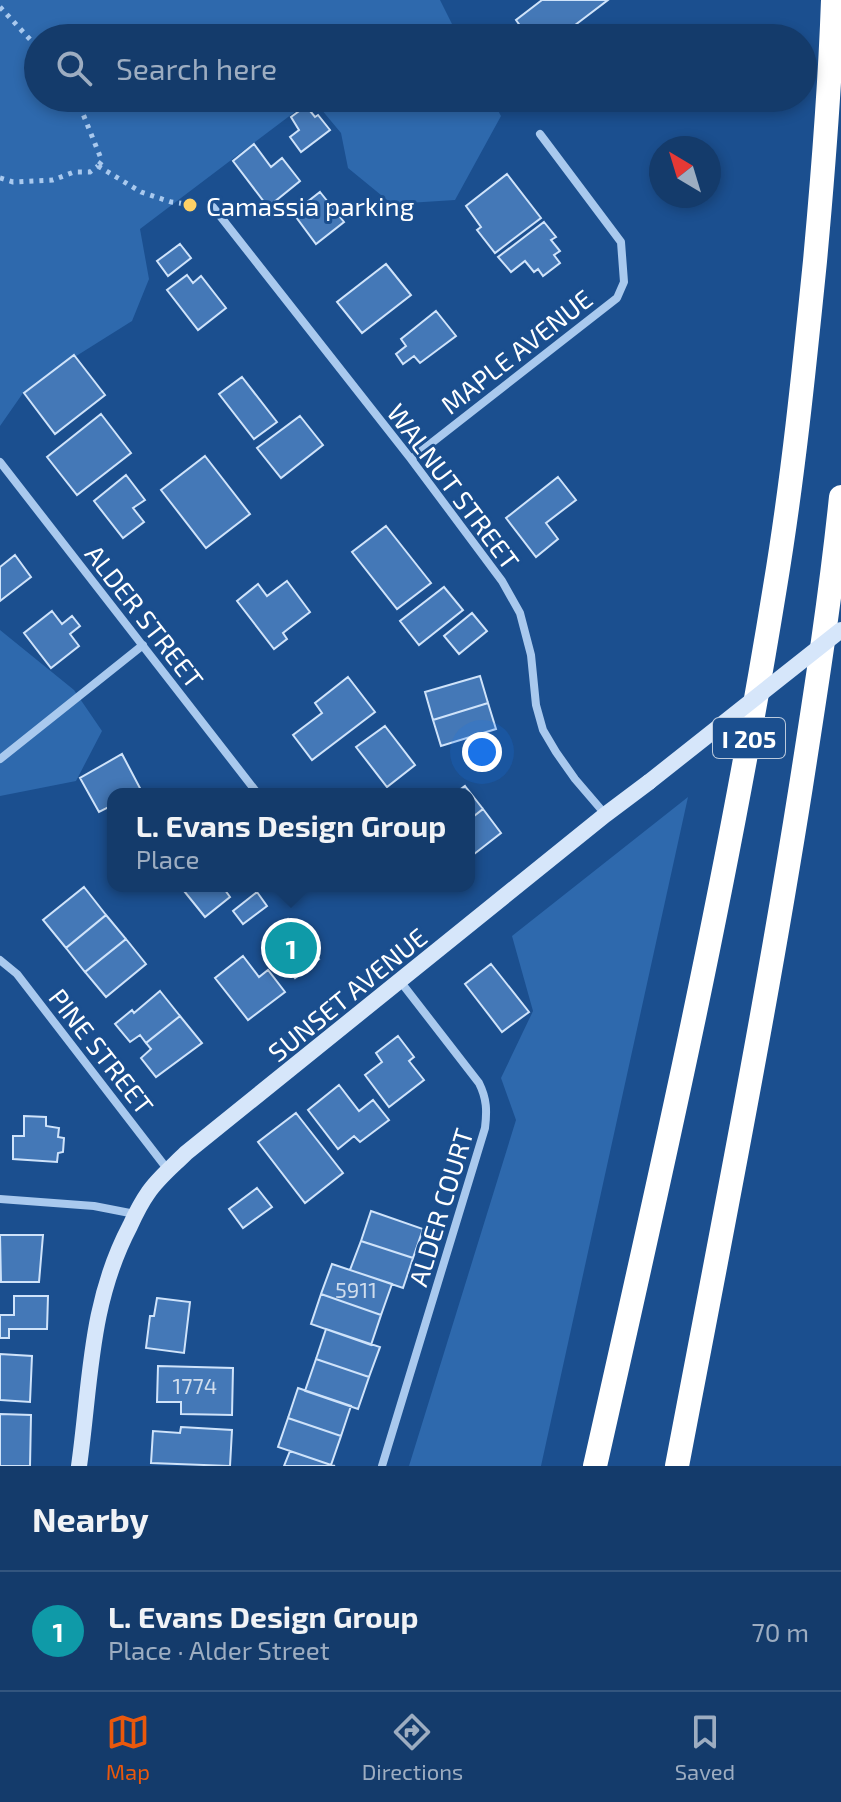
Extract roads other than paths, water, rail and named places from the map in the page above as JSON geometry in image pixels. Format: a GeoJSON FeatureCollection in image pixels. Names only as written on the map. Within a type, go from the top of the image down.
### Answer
{"type":"FeatureCollection","features":[{"type":"Feature","properties":{"kind":"highway","name":"I 205"},"geometry":{"type":"LineString","coordinates":[[595,1466],[714,924],[776,585],[810,304],[822,180],[833,0]]}},
{"type":"Feature","properties":{"kind":"highway","name":"I 205"},"geometry":{"type":"LineString","coordinates":[[677,1466],[779,924],[809,735],[841,497]]}},
{"type":"Feature","properties":{"kind":"main road","name":"SUNSET AVENUE"},"geometry":{"type":"LineString","coordinates":[[79,1466],[91,1354],[109,1272],[117,1250],[148,1193],[168,1170],[605,815],[841,630]]}},
{"type":"Feature","properties":{"kind":"street","name":"MAPLE AVENUE"},"geometry":{"type":"LineString","coordinates":[[411,459],[617,298],[624,282],[621,242],[540,134]]}},
{"type":"Feature","properties":{"kind":"street","name":"WALNUT STREET"},"geometry":{"type":"LineString","coordinates":[[213,207],[411,459],[502,581],[520,613],[531,655],[536,705],[543,730],[575,779],[605,815]]}},
{"type":"Feature","properties":{"kind":"street","name":"ALDER STREET"},"geometry":{"type":"LineString","coordinates":[[0,462],[253,788]]}},
{"type":"Feature","properties":{"kind":"street"},"geometry":{"type":"LineString","coordinates":[[0,759],[143,645]]}},
{"type":"Feature","properties":{"kind":"street","name":"PINE STREET"},"geometry":{"type":"LineString","coordinates":[[0,960],[17,974],[168,1170]]}},
{"type":"Feature","properties":{"kind":"street","name":"ALDER COURT"},"geometry":{"type":"LineString","coordinates":[[382,1466],[487,1114],[485,1094],[479,1083],[400,981]]}},
{"type":"Feature","properties":{"kind":"street"},"geometry":{"type":"LineString","coordinates":[[0,1199],[94,1206],[136,1214]]}},
{"type":"Feature","properties":{"kind":"place","name":"Camassia parking"},"geometry":{"type":"Point","coordinates":[190,205]}},
{"type":"Feature","properties":{"kind":"place","name":"L. Evans Design Group"},"geometry":{"type":"Point","coordinates":[291,948]}}]}
